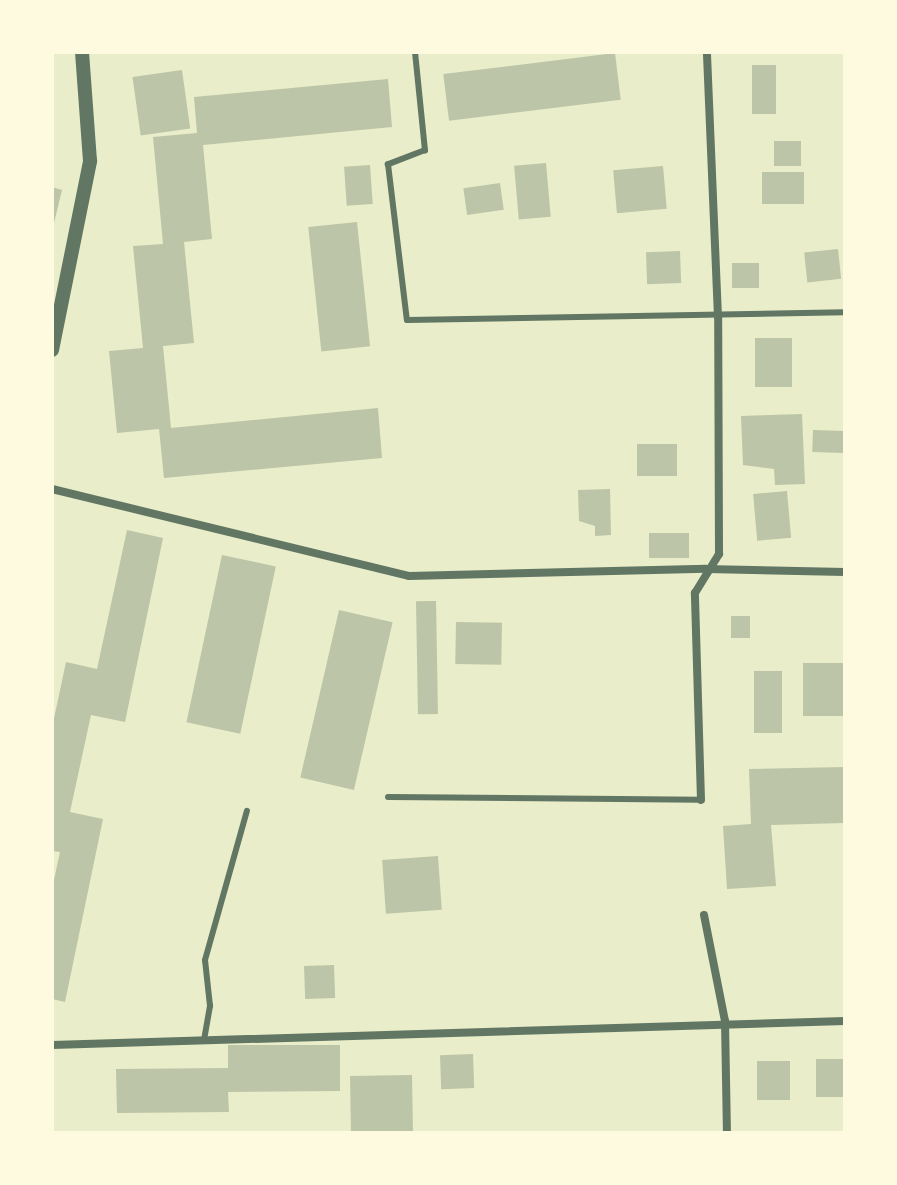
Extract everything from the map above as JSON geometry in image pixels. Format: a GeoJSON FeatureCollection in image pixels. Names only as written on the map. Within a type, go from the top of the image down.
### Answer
{"type":"FeatureCollection","features":[{"type":"Feature","properties":{"kind":"street"},"geometry":{"type":"LineString","coordinates":[[52,350],[90,161],[82,52]]}},
{"type":"Feature","properties":{"kind":"street"},"geometry":{"type":"LineString","coordinates":[[701,800],[695,593],[706,569],[719,554],[718,317],[707,52]]}},
{"type":"Feature","properties":{"kind":"street"},"geometry":{"type":"LineString","coordinates":[[52,489],[409,576],[706,569],[845,572]]}},
{"type":"Feature","properties":{"kind":"street"},"geometry":{"type":"LineString","coordinates":[[704,915],[725,1021],[727,1133]]}},
{"type":"Feature","properties":{"kind":"street"},"geometry":{"type":"LineString","coordinates":[[52,1045],[725,1021],[845,1021]]}},
{"type":"Feature","properties":{"kind":"lane"},"geometry":{"type":"LineString","coordinates":[[415,52],[425,150],[388,164],[407,320],[718,317],[845,312]]}},
{"type":"Feature","properties":{"kind":"lane"},"geometry":{"type":"LineString","coordinates":[[388,797],[701,800]]}},
{"type":"Feature","properties":{"kind":"lane"},"geometry":{"type":"LineString","coordinates":[[204,1040],[210,1006],[205,960],[247,811]]}},
{"type":"Feature","properties":{"kind":"building"},"geometry":{"type":"Polygon","coordinates":[[[615,53],[621,100],[449,121],[443,74],[615,53]]]}},
{"type":"Feature","properties":{"kind":"building"},"geometry":{"type":"Polygon","coordinates":[[[752,65],[776,65],[776,114],[752,114],[752,65]]]}},
{"type":"Feature","properties":{"kind":"building"},"geometry":{"type":"Polygon","coordinates":[[[182,70],[190,128],[141,135],[132,77],[182,70]]]}},
{"type":"Feature","properties":{"kind":"building"},"geometry":{"type":"Polygon","coordinates":[[[388,79],[392,127],[203,145],[212,239],[184,242],[194,343],[163,346],[171,428],[378,408],[382,458],[164,478],[159,429],[117,433],[109,351],[143,348],[133,246],[163,244],[153,137],[197,133],[194,97],[388,79]]]}},
{"type":"Feature","properties":{"kind":"building"},"geometry":{"type":"Polygon","coordinates":[[[774,141],[801,141],[801,166],[774,166],[774,141]]]}},
{"type":"Feature","properties":{"kind":"building"},"geometry":{"type":"Polygon","coordinates":[[[546,163],[551,217],[519,220],[514,166],[546,163]]]}},
{"type":"Feature","properties":{"kind":"building"},"geometry":{"type":"Polygon","coordinates":[[[370,165],[373,204],[347,206],[344,167],[370,165]]]}},
{"type":"Feature","properties":{"kind":"building"},"geometry":{"type":"Polygon","coordinates":[[[663,166],[667,209],[617,213],[613,170],[663,166]]]}},
{"type":"Feature","properties":{"kind":"building"},"geometry":{"type":"Polygon","coordinates":[[[762,172],[804,172],[804,204],[762,204],[762,172]]]}},
{"type":"Feature","properties":{"kind":"building"},"geometry":{"type":"Polygon","coordinates":[[[500,183],[504,210],[467,215],[463,188],[500,183]]]}},
{"type":"Feature","properties":{"kind":"building"},"geometry":{"type":"Polygon","coordinates":[[[52,187],[62,190],[53,227],[52,227],[52,187]]]}},
{"type":"Feature","properties":{"kind":"building"},"geometry":{"type":"Polygon","coordinates":[[[357,222],[370,346],[321,351],[308,227],[357,222]]]}},
{"type":"Feature","properties":{"kind":"building"},"geometry":{"type":"Polygon","coordinates":[[[838,249],[841,279],[807,282],[804,253],[838,249]]]}},
{"type":"Feature","properties":{"kind":"building"},"geometry":{"type":"Polygon","coordinates":[[[680,251],[681,283],[647,284],[646,252],[680,251]]]}},
{"type":"Feature","properties":{"kind":"building"},"geometry":{"type":"Polygon","coordinates":[[[732,263],[759,263],[759,288],[732,288],[732,263]]]}},
{"type":"Feature","properties":{"kind":"building"},"geometry":{"type":"Polygon","coordinates":[[[755,338],[792,338],[792,387],[755,387],[755,338]]]}},
{"type":"Feature","properties":{"kind":"building"},"geometry":{"type":"Polygon","coordinates":[[[802,414],[805,484],[775,485],[774,469],[743,465],[741,416],[802,414]]]}},
{"type":"Feature","properties":{"kind":"building"},"geometry":{"type":"Polygon","coordinates":[[[813,430],[845,431],[844,453],[812,452],[813,430]]]}},
{"type":"Feature","properties":{"kind":"building"},"geometry":{"type":"Polygon","coordinates":[[[637,444],[677,444],[677,476],[637,476],[637,444]]]}},
{"type":"Feature","properties":{"kind":"building"},"geometry":{"type":"Polygon","coordinates":[[[610,489],[611,535],[595,536],[595,526],[579,521],[578,490],[610,489]]]}},
{"type":"Feature","properties":{"kind":"building"},"geometry":{"type":"Polygon","coordinates":[[[787,491],[791,538],[757,541],[753,494],[787,491]]]}},
{"type":"Feature","properties":{"kind":"building"},"geometry":{"type":"Polygon","coordinates":[[[127,530],[163,538],[125,722],[91,715],[70,812],[103,819],[65,1002],[52,999],[52,889],[60,852],[52,851],[52,728],[66,662],[97,669],[127,530]]]}},
{"type":"Feature","properties":{"kind":"building"},"geometry":{"type":"Polygon","coordinates":[[[649,533],[689,533],[689,558],[649,558],[649,533]]]}},
{"type":"Feature","properties":{"kind":"building"},"geometry":{"type":"Polygon","coordinates":[[[222,555],[276,566],[240,734],[186,722],[222,555]]]}},
{"type":"Feature","properties":{"kind":"building"},"geometry":{"type":"Polygon","coordinates":[[[416,601],[436,601],[438,714],[418,714],[416,601]]]}},
{"type":"Feature","properties":{"kind":"building"},"geometry":{"type":"Polygon","coordinates":[[[339,610],[393,622],[354,790],[300,778],[339,610]]]}},
{"type":"Feature","properties":{"kind":"building"},"geometry":{"type":"Polygon","coordinates":[[[731,616],[750,616],[750,638],[731,638],[731,616]]]}},
{"type":"Feature","properties":{"kind":"building"},"geometry":{"type":"Polygon","coordinates":[[[456,622],[502,623],[501,665],[455,664],[456,622]]]}},
{"type":"Feature","properties":{"kind":"building"},"geometry":{"type":"Polygon","coordinates":[[[803,663],[845,663],[845,716],[803,716],[803,663]]]}},
{"type":"Feature","properties":{"kind":"building"},"geometry":{"type":"Polygon","coordinates":[[[754,671],[782,671],[782,733],[754,733],[754,671]]]}},
{"type":"Feature","properties":{"kind":"building"},"geometry":{"type":"Polygon","coordinates":[[[845,767],[845,823],[771,825],[776,886],[727,889],[723,826],[751,824],[749,769],[845,767]]]}},
{"type":"Feature","properties":{"kind":"building"},"geometry":{"type":"Polygon","coordinates":[[[438,856],[442,910],[386,914],[382,860],[438,856]]]}},
{"type":"Feature","properties":{"kind":"building"},"geometry":{"type":"Polygon","coordinates":[[[334,965],[335,998],[305,999],[304,966],[334,965]]]}},
{"type":"Feature","properties":{"kind":"building"},"geometry":{"type":"Polygon","coordinates":[[[228,1045],[340,1045],[340,1091],[228,1092],[229,1112],[117,1113],[116,1069],[228,1068],[228,1045]]]}},
{"type":"Feature","properties":{"kind":"building"},"geometry":{"type":"Polygon","coordinates":[[[473,1054],[474,1088],[441,1089],[440,1055],[473,1054]]]}},
{"type":"Feature","properties":{"kind":"building"},"geometry":{"type":"Polygon","coordinates":[[[816,1059],[845,1059],[845,1097],[816,1097],[816,1059]]]}},
{"type":"Feature","properties":{"kind":"building"},"geometry":{"type":"Polygon","coordinates":[[[757,1061],[790,1061],[790,1100],[757,1100],[757,1061]]]}},
{"type":"Feature","properties":{"kind":"building"},"geometry":{"type":"Polygon","coordinates":[[[412,1075],[413,1133],[351,1133],[350,1076],[412,1075]]]}}]}
